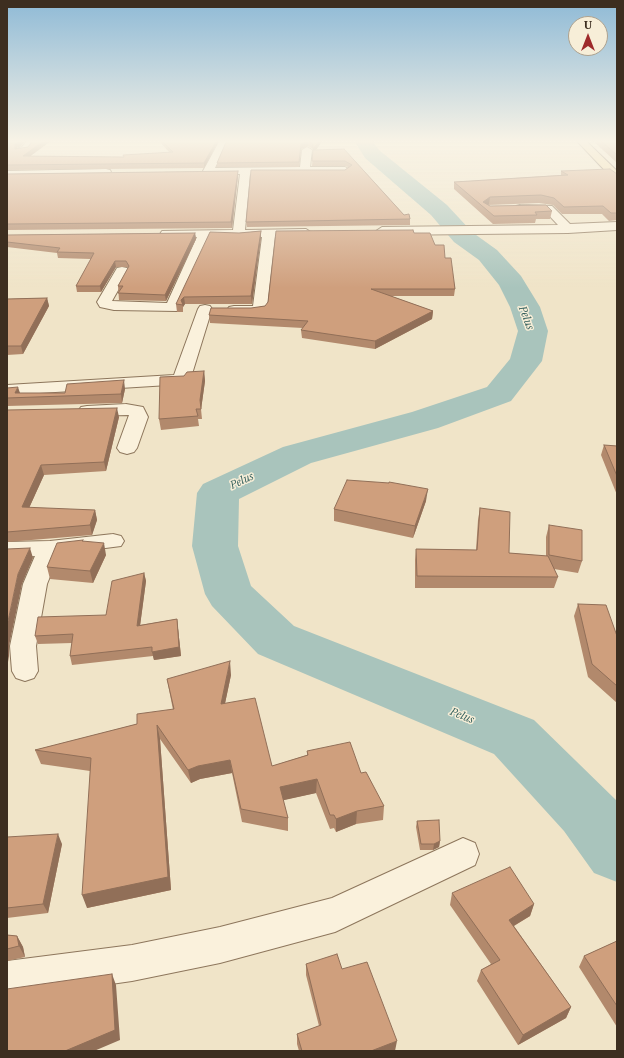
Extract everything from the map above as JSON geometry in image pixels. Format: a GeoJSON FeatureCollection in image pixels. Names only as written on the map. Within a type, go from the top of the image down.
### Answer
{"type":"FeatureCollection","features":[{"type":"Feature","properties":{"kind":"street"},"geometry":{"type":"LineString","coordinates":[[239,234],[243,189]]}},
{"type":"Feature","properties":{"kind":"street"},"geometry":{"type":"LineString","coordinates":[[510,208],[548,208],[568,229]]}},
{"type":"Feature","properties":{"kind":"street"},"geometry":{"type":"LineString","coordinates":[[370,231],[568,229],[617,226]]}},
{"type":"Feature","properties":{"kind":"street"},"geometry":{"type":"LineString","coordinates":[[151,234],[316,232]]}},
{"type":"Feature","properties":{"kind":"street"},"geometry":{"type":"LineString","coordinates":[[122,271],[104,302],[105,304],[114,306],[188,309],[251,310],[260,308],[269,233]]}},
{"type":"Feature","properties":{"kind":"street"},"geometry":{"type":"LineString","coordinates":[[7,390],[179,380],[184,374],[188,309],[205,234]]}},
{"type":"Feature","properties":{"kind":"street"},"geometry":{"type":"LineString","coordinates":[[68,411],[126,409],[137,411],[139,417],[127,448]]}},
{"type":"Feature","properties":{"kind":"street"},"geometry":{"type":"LineString","coordinates":[[7,550],[50,548],[113,541]]}},
{"type":"Feature","properties":{"kind":"street"},"geometry":{"type":"LineString","coordinates":[[25,671],[23,646],[35,584],[50,548]]}},
{"type":"Feature","properties":{"kind":"street"},"geometry":{"type":"LineString","coordinates":[[7,980],[132,963],[213,947],[335,914],[463,854]]}},
{"type":"Feature","properties":{"kind":"building"},"geometry":{"type":"Polygon","coordinates":[[[7,189],[235,189],[231,222],[7,224],[7,189]]]}},
{"type":"Feature","properties":{"kind":"building"},"geometry":{"type":"Polygon","coordinates":[[[249,189],[381,189],[404,215],[409,214],[410,219],[246,222],[249,189]]]}},
{"type":"Feature","properties":{"kind":"building"},"geometry":{"type":"Polygon","coordinates":[[[463,189],[617,189],[617,213],[611,213],[603,206],[564,207],[554,198],[541,195],[490,197],[483,202],[490,206],[546,205],[552,211],[535,212],[537,215],[494,216],[463,189]]]}},
{"type":"Feature","properties":{"kind":"building"},"geometry":{"type":"Polygon","coordinates":[[[413,230],[414,233],[430,233],[435,245],[444,245],[445,258],[451,258],[455,289],[371,289],[433,311],[375,341],[301,330],[308,321],[209,315],[211,308],[251,308],[265,306],[268,302],[276,231],[413,230]]]}},
{"type":"Feature","properties":{"kind":"building"},"geometry":{"type":"Polygon","coordinates":[[[261,231],[251,296],[184,297],[181,300],[183,305],[176,304],[210,232],[239,233],[261,231]]]}},
{"type":"Feature","properties":{"kind":"building"},"geometry":{"type":"Polygon","coordinates":[[[195,233],[165,295],[118,293],[123,286],[118,286],[129,266],[126,261],[115,261],[100,286],[76,286],[94,253],[57,252],[60,248],[7,242],[7,235],[195,233]]]}},
{"type":"Feature","properties":{"kind":"building"},"geometry":{"type":"Polygon","coordinates":[[[47,298],[21,346],[7,346],[7,299],[47,298]]]}},
{"type":"Feature","properties":{"kind":"building"},"geometry":{"type":"Polygon","coordinates":[[[204,371],[200,400],[201,409],[196,409],[198,416],[159,419],[160,377],[184,376],[187,372],[204,371]]]}},
{"type":"Feature","properties":{"kind":"building"},"geometry":{"type":"Polygon","coordinates":[[[124,380],[121,394],[7,398],[7,388],[18,387],[15,393],[65,393],[67,384],[124,380]]]}},
{"type":"Feature","properties":{"kind":"building"},"geometry":{"type":"Polygon","coordinates":[[[117,408],[104,462],[41,465],[22,507],[95,510],[90,525],[7,532],[7,410],[117,408]]]}},
{"type":"Feature","properties":{"kind":"building"},"geometry":{"type":"Polygon","coordinates":[[[604,445],[617,446],[617,476],[604,445]]]}},
{"type":"Feature","properties":{"kind":"building"},"geometry":{"type":"Polygon","coordinates":[[[347,480],[389,482],[428,489],[415,526],[334,509],[347,480]]]}},
{"type":"Feature","properties":{"kind":"building"},"geometry":{"type":"Polygon","coordinates":[[[480,508],[510,512],[509,553],[548,556],[558,577],[417,576],[416,549],[477,550],[480,508]]]}},
{"type":"Feature","properties":{"kind":"building"},"geometry":{"type":"Polygon","coordinates":[[[549,525],[582,530],[582,561],[549,555],[549,525]]]}},
{"type":"Feature","properties":{"kind":"building"},"geometry":{"type":"Polygon","coordinates":[[[83,540],[82,541],[104,543],[90,571],[47,567],[57,543],[83,540]]]}},
{"type":"Feature","properties":{"kind":"building"},"geometry":{"type":"Polygon","coordinates":[[[30,548],[18,574],[7,626],[7,549],[30,548]]]}},
{"type":"Feature","properties":{"kind":"building"},"geometry":{"type":"Polygon","coordinates":[[[144,573],[137,626],[177,619],[179,647],[152,652],[152,647],[70,656],[73,634],[35,636],[38,617],[106,615],[112,581],[144,573]]]}},
{"type":"Feature","properties":{"kind":"building"},"geometry":{"type":"Polygon","coordinates":[[[578,604],[606,605],[617,636],[617,686],[592,664],[578,604]]]}},
{"type":"Feature","properties":{"kind":"building"},"geometry":{"type":"Polygon","coordinates":[[[230,661],[221,704],[255,698],[272,766],[308,755],[307,751],[350,742],[361,773],[366,772],[384,806],[357,811],[336,819],[334,815],[330,815],[317,779],[280,787],[288,818],[241,809],[230,760],[198,766],[188,770],[157,725],[168,877],[82,895],[91,758],[35,750],[137,724],[137,714],[174,709],[167,679],[230,661]]]}},
{"type":"Feature","properties":{"kind":"building"},"geometry":{"type":"Polygon","coordinates":[[[439,820],[440,841],[434,844],[421,844],[417,821],[439,820]]]}},
{"type":"Feature","properties":{"kind":"building"},"geometry":{"type":"Polygon","coordinates":[[[58,834],[43,904],[7,908],[7,837],[58,834]]]}},
{"type":"Feature","properties":{"kind":"building"},"geometry":{"type":"Polygon","coordinates":[[[510,867],[534,904],[509,920],[571,1007],[523,1035],[481,970],[500,960],[452,893],[510,867]]]}},
{"type":"Feature","properties":{"kind":"building"},"geometry":{"type":"Polygon","coordinates":[[[7,935],[17,936],[19,946],[7,949],[7,935]]]}},
{"type":"Feature","properties":{"kind":"building"},"geometry":{"type":"Polygon","coordinates":[[[617,941],[617,1006],[584,956],[617,941]]]}},
{"type":"Feature","properties":{"kind":"building"},"geometry":{"type":"Polygon","coordinates":[[[337,954],[342,969],[367,962],[397,1041],[371,1051],[302,1051],[297,1034],[321,1025],[306,964],[337,954]]]}},
{"type":"Feature","properties":{"kind":"building"},"geometry":{"type":"Polygon","coordinates":[[[112,974],[115,1030],[65,1051],[7,1051],[7,989],[112,974]]]}},
{"type":"Feature","properties":{"kind":"waterway","name":"Pelus"},"geometry":{"type":"LineString","coordinates":[[413,189],[439,210],[463,237],[488,255],[511,282],[525,307],[533,331],[526,361],[499,394],[425,420],[297,455],[218,493],[215,546],[229,594],[276,640],[514,737],[586,811],[617,851]]}}]}
